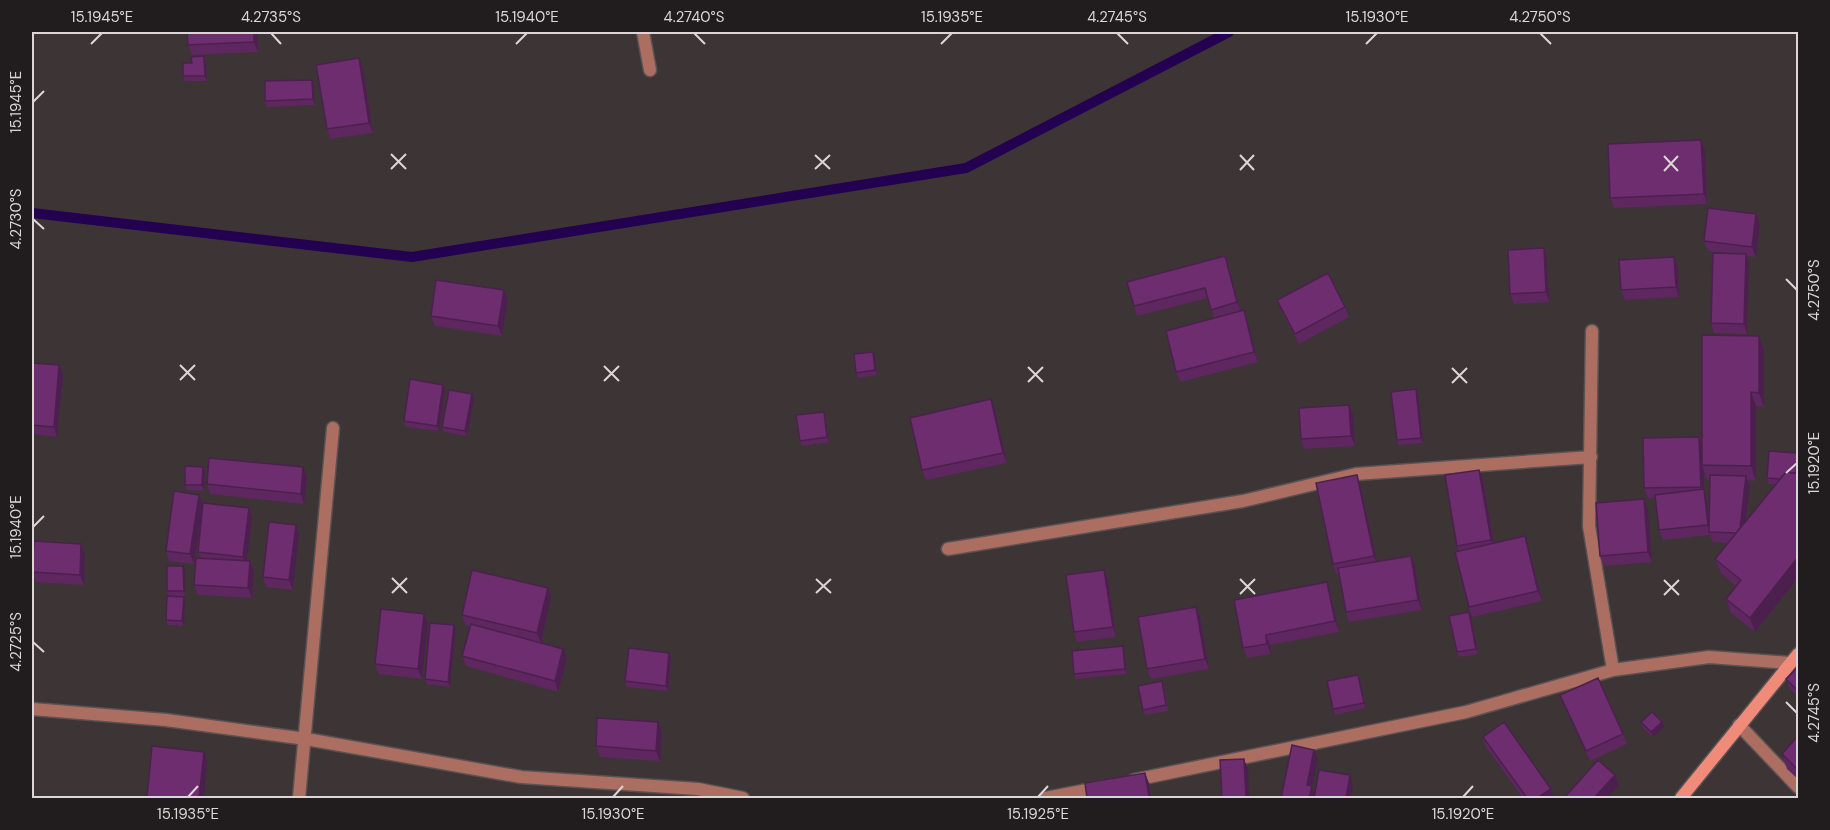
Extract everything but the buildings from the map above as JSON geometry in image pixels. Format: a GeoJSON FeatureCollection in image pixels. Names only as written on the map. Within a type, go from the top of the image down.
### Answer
{"type":"FeatureCollection","features":[{"type":"Feature","properties":{"kind":"street"},"geometry":{"type":"LineString","coordinates":[[643,32],[650,70]]}},
{"type":"Feature","properties":{"kind":"street"},"geometry":{"type":"LineString","coordinates":[[1593,331],[1590,526],[1613,670]]}},
{"type":"Feature","properties":{"kind":"street"},"geometry":{"type":"LineString","coordinates":[[299,798],[333,428]]}},
{"type":"Feature","properties":{"kind":"street"},"geometry":{"type":"LineString","coordinates":[[948,549],[1242,501],[1356,474],[1591,457]]}},
{"type":"Feature","properties":{"kind":"street"},"geometry":{"type":"LineString","coordinates":[[1046,798],[1466,712],[1613,670],[1709,657],[1794,658]]}},
{"type":"Feature","properties":{"kind":"street"},"geometry":{"type":"LineString","coordinates":[[1681,798],[1794,658]]}},
{"type":"Feature","properties":{"kind":"street"},"geometry":{"type":"LineString","coordinates":[[32,709],[166,720],[306,739],[521,777],[698,789],[743,798]]}},
{"type":"Feature","properties":{"kind":"street"},"geometry":{"type":"LineString","coordinates":[[1739,725],[1798,786]]}},
{"type":"Feature","properties":{"kind":"waterway"},"geometry":{"type":"LineString","coordinates":[[32,213],[412,257],[966,168],[1229,32]]}}]}
